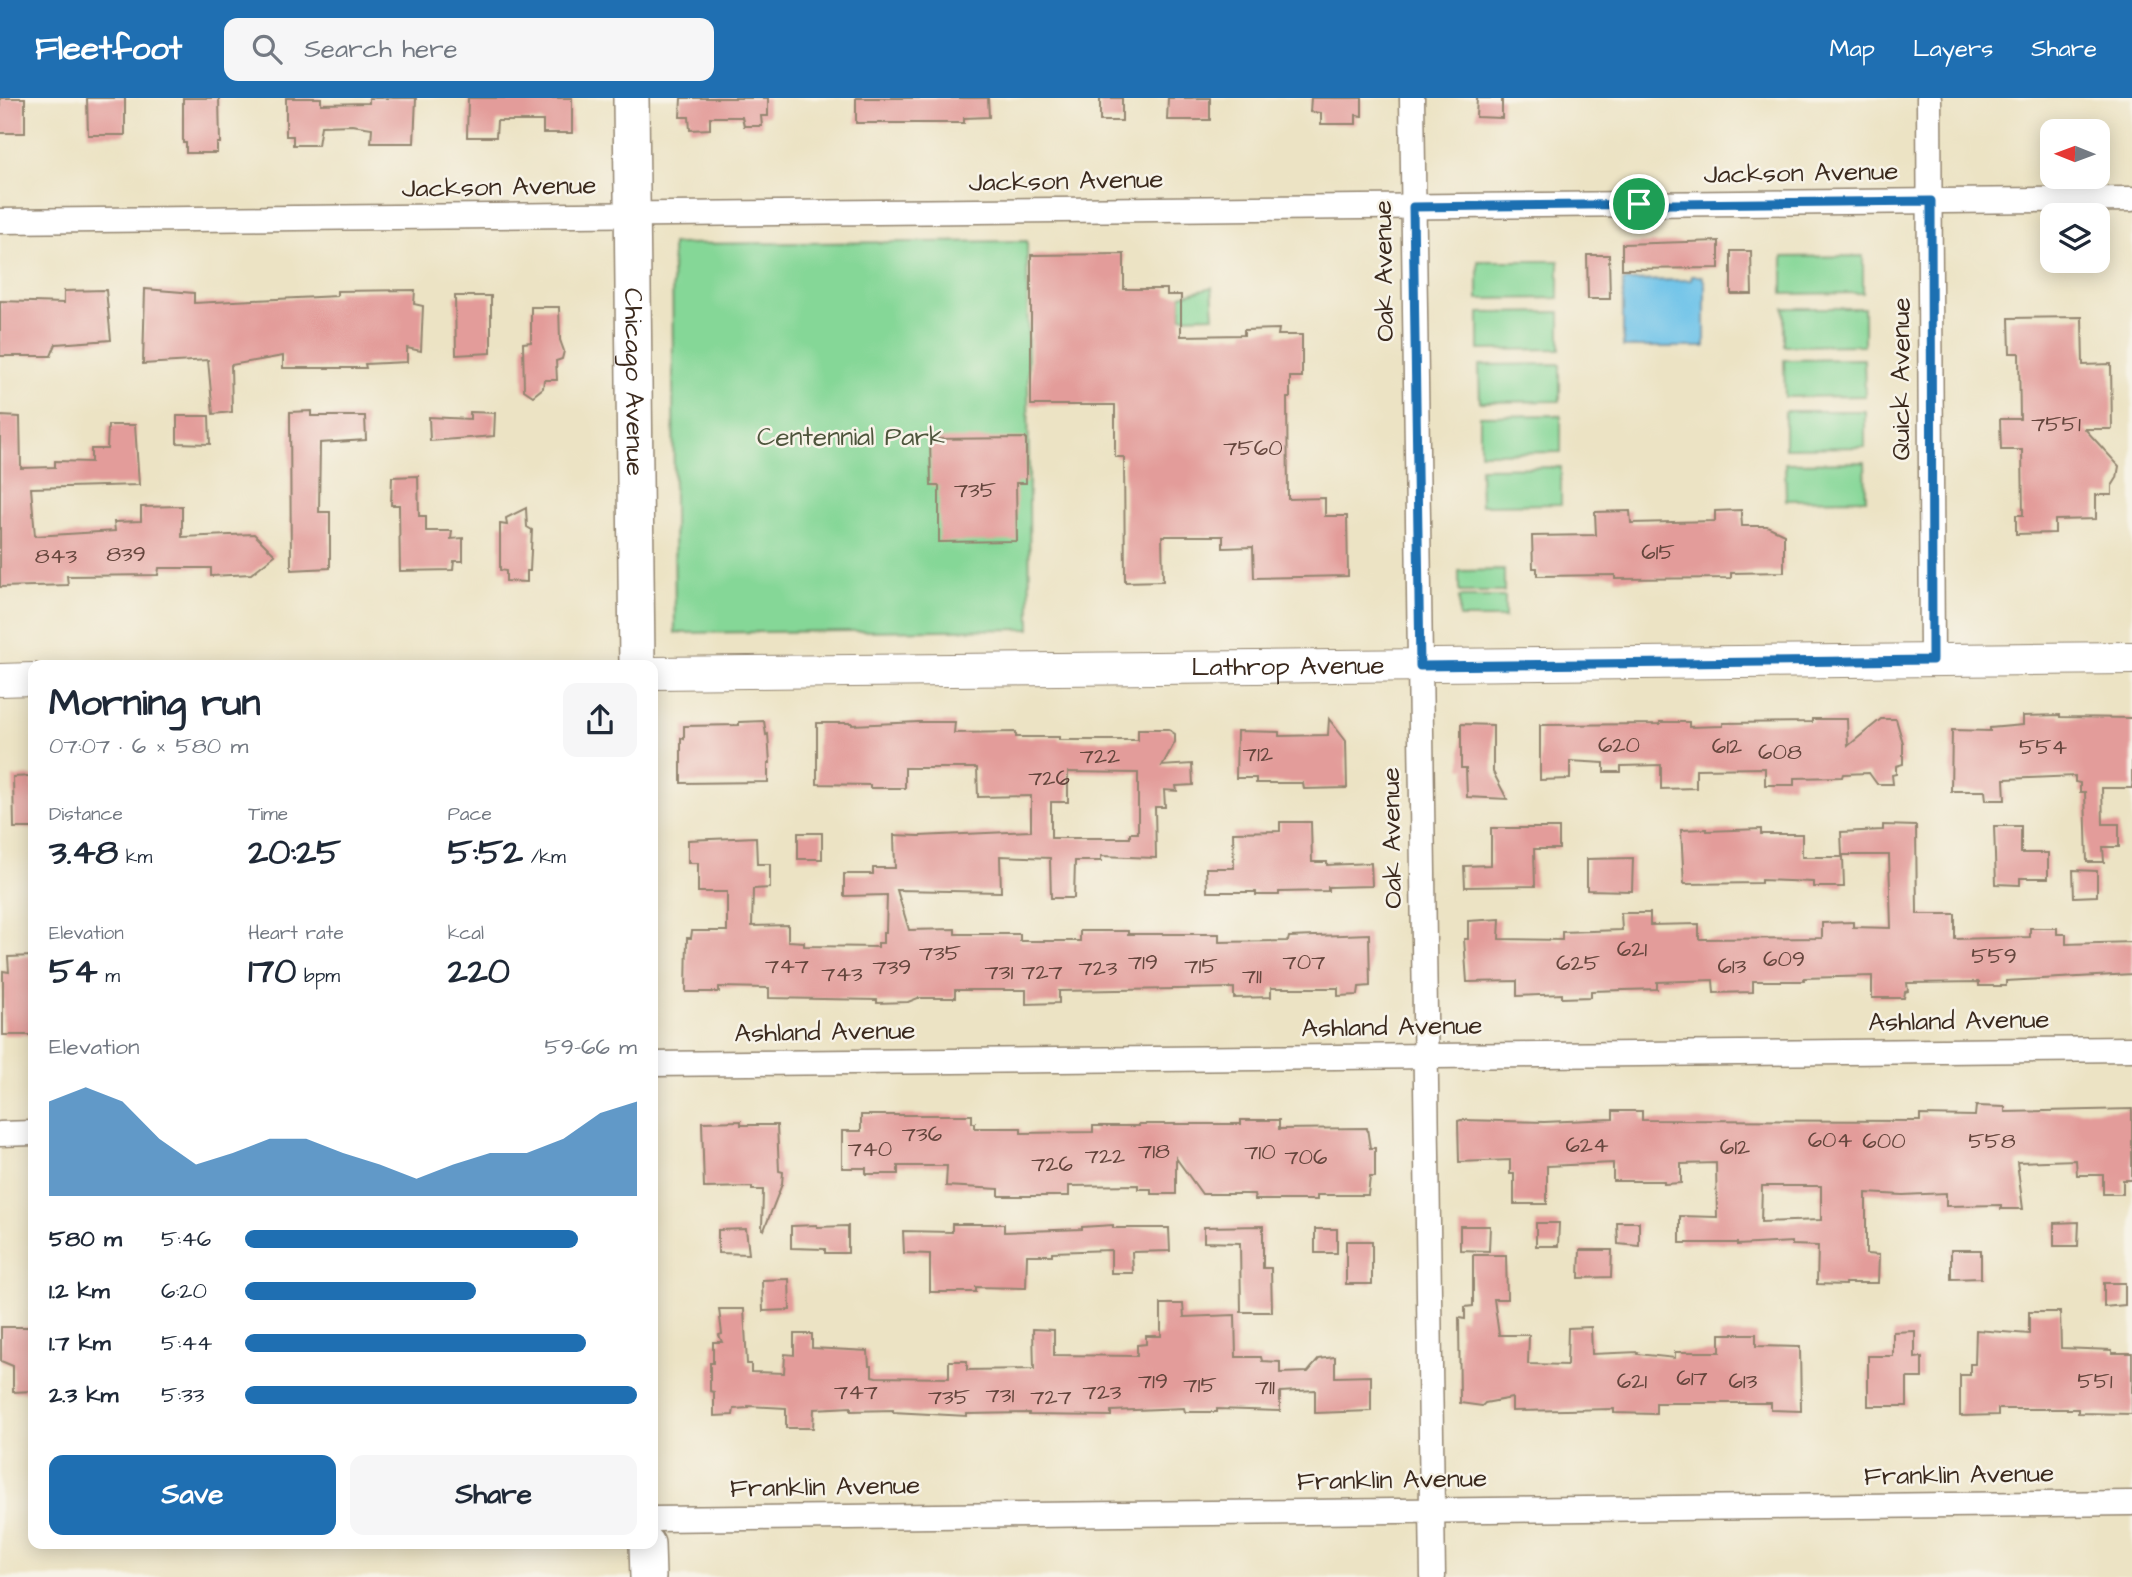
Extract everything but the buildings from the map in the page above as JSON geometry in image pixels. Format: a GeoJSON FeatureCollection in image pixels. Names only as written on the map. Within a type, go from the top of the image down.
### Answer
{"type":"FeatureCollection","features":[{"type":"Feature","properties":{"kind":"main road","name":"Chicago Avenue"},"geometry":{"type":"LineString","coordinates":[[631,98],[637,660]]}},
{"type":"Feature","properties":{"kind":"main road"},"geometry":{"type":"LineString","coordinates":[[648,1549],[648,1577]]}},
{"type":"Feature","properties":{"kind":"street","name":"Oak Avenue"},"geometry":{"type":"LineString","coordinates":[[1412,98],[1433,1577]]}},
{"type":"Feature","properties":{"kind":"street","name":"Quick Avenue"},"geometry":{"type":"LineString","coordinates":[[1929,98],[1932,660]]}},
{"type":"Feature","properties":{"kind":"street","name":"Jackson Avenue"},"geometry":{"type":"LineString","coordinates":[[0,221],[2132,199]]}},
{"type":"Feature","properties":{"kind":"street","name":"Lathrop Avenue"},"geometry":{"type":"LineString","coordinates":[[658,673],[2132,659]]}},
{"type":"Feature","properties":{"kind":"street"},"geometry":{"type":"LineString","coordinates":[[0,680],[28,680]]}},
{"type":"Feature","properties":{"kind":"street","name":"Ashland Avenue"},"geometry":{"type":"LineString","coordinates":[[658,1064],[2132,1049]]}},
{"type":"Feature","properties":{"kind":"street"},"geometry":{"type":"LineString","coordinates":[[0,1134],[28,1133]]}},
{"type":"Feature","properties":{"kind":"street","name":"Franklin Avenue"},"geometry":{"type":"LineString","coordinates":[[658,1519],[2132,1503]]}},
{"type":"Feature","properties":{"kind":"green space","name":"Centennial Park"},"geometry":{"type":"Polygon","coordinates":[[[1027,241],[1030,629],[675,633],[672,244],[1027,241]]]}},
{"type":"Feature","properties":{"kind":"green space"},"geometry":{"type":"Polygon","coordinates":[[[1863,256],[1863,293],[1783,294],[1783,257],[1863,256]]]}},
{"type":"Feature","properties":{"kind":"green space"},"geometry":{"type":"Polygon","coordinates":[[[1478,261],[1559,261],[1559,298],[1478,299],[1478,261]]]}},
{"type":"Feature","properties":{"kind":"green space"},"geometry":{"type":"Polygon","coordinates":[[[1212,287],[1214,316],[1181,317],[1181,295],[1212,287]]]}},
{"type":"Feature","properties":{"kind":"green space"},"geometry":{"type":"Polygon","coordinates":[[[1784,308],[1864,308],[1864,345],[1784,346],[1784,308]]]}},
{"type":"Feature","properties":{"kind":"green space"},"geometry":{"type":"Polygon","coordinates":[[[1560,312],[1560,349],[1479,350],[1479,313],[1560,312]]]}},
{"type":"Feature","properties":{"kind":"green space"},"geometry":{"type":"Polygon","coordinates":[[[1864,359],[1865,396],[1785,397],[1784,360],[1864,359]]]}},
{"type":"Feature","properties":{"kind":"green space"},"geometry":{"type":"Polygon","coordinates":[[[1560,364],[1560,401],[1480,402],[1479,365],[1560,364]]]}},
{"type":"Feature","properties":{"kind":"green space"},"geometry":{"type":"Polygon","coordinates":[[[1785,411],[1865,411],[1865,447],[1785,448],[1785,411]]]}},
{"type":"Feature","properties":{"kind":"green space"},"geometry":{"type":"Polygon","coordinates":[[[1561,415],[1561,452],[1480,453],[1480,416],[1561,415]]]}},
{"type":"Feature","properties":{"kind":"green space"},"geometry":{"type":"Polygon","coordinates":[[[1865,462],[1866,499],[1786,500],[1785,463],[1865,462]]]}},
{"type":"Feature","properties":{"kind":"green space"},"geometry":{"type":"Polygon","coordinates":[[[1561,467],[1561,504],[1481,505],[1480,468],[1561,467]]]}},
{"type":"Feature","properties":{"kind":"green space"},"geometry":{"type":"Polygon","coordinates":[[[1504,570],[1504,592],[1459,592],[1459,571],[1504,570]]]}},
{"type":"Feature","properties":{"kind":"green space"},"geometry":{"type":"Polygon","coordinates":[[[1459,597],[1505,597],[1505,618],[1459,618],[1459,597]]]}},
{"type":"Feature","properties":{"kind":"water"},"geometry":{"type":"Polygon","coordinates":[[[1692,276],[1702,276],[1705,284],[1705,347],[1623,347],[1623,281],[1691,280],[1692,276]]]}},
{"type":"Feature","properties":{"kind":"route"},"geometry":{"type":"LineString","coordinates":[[1931,201],[1932,660],[1420,666],[1413,207],[1639,204],[1931,201]]}}]}
